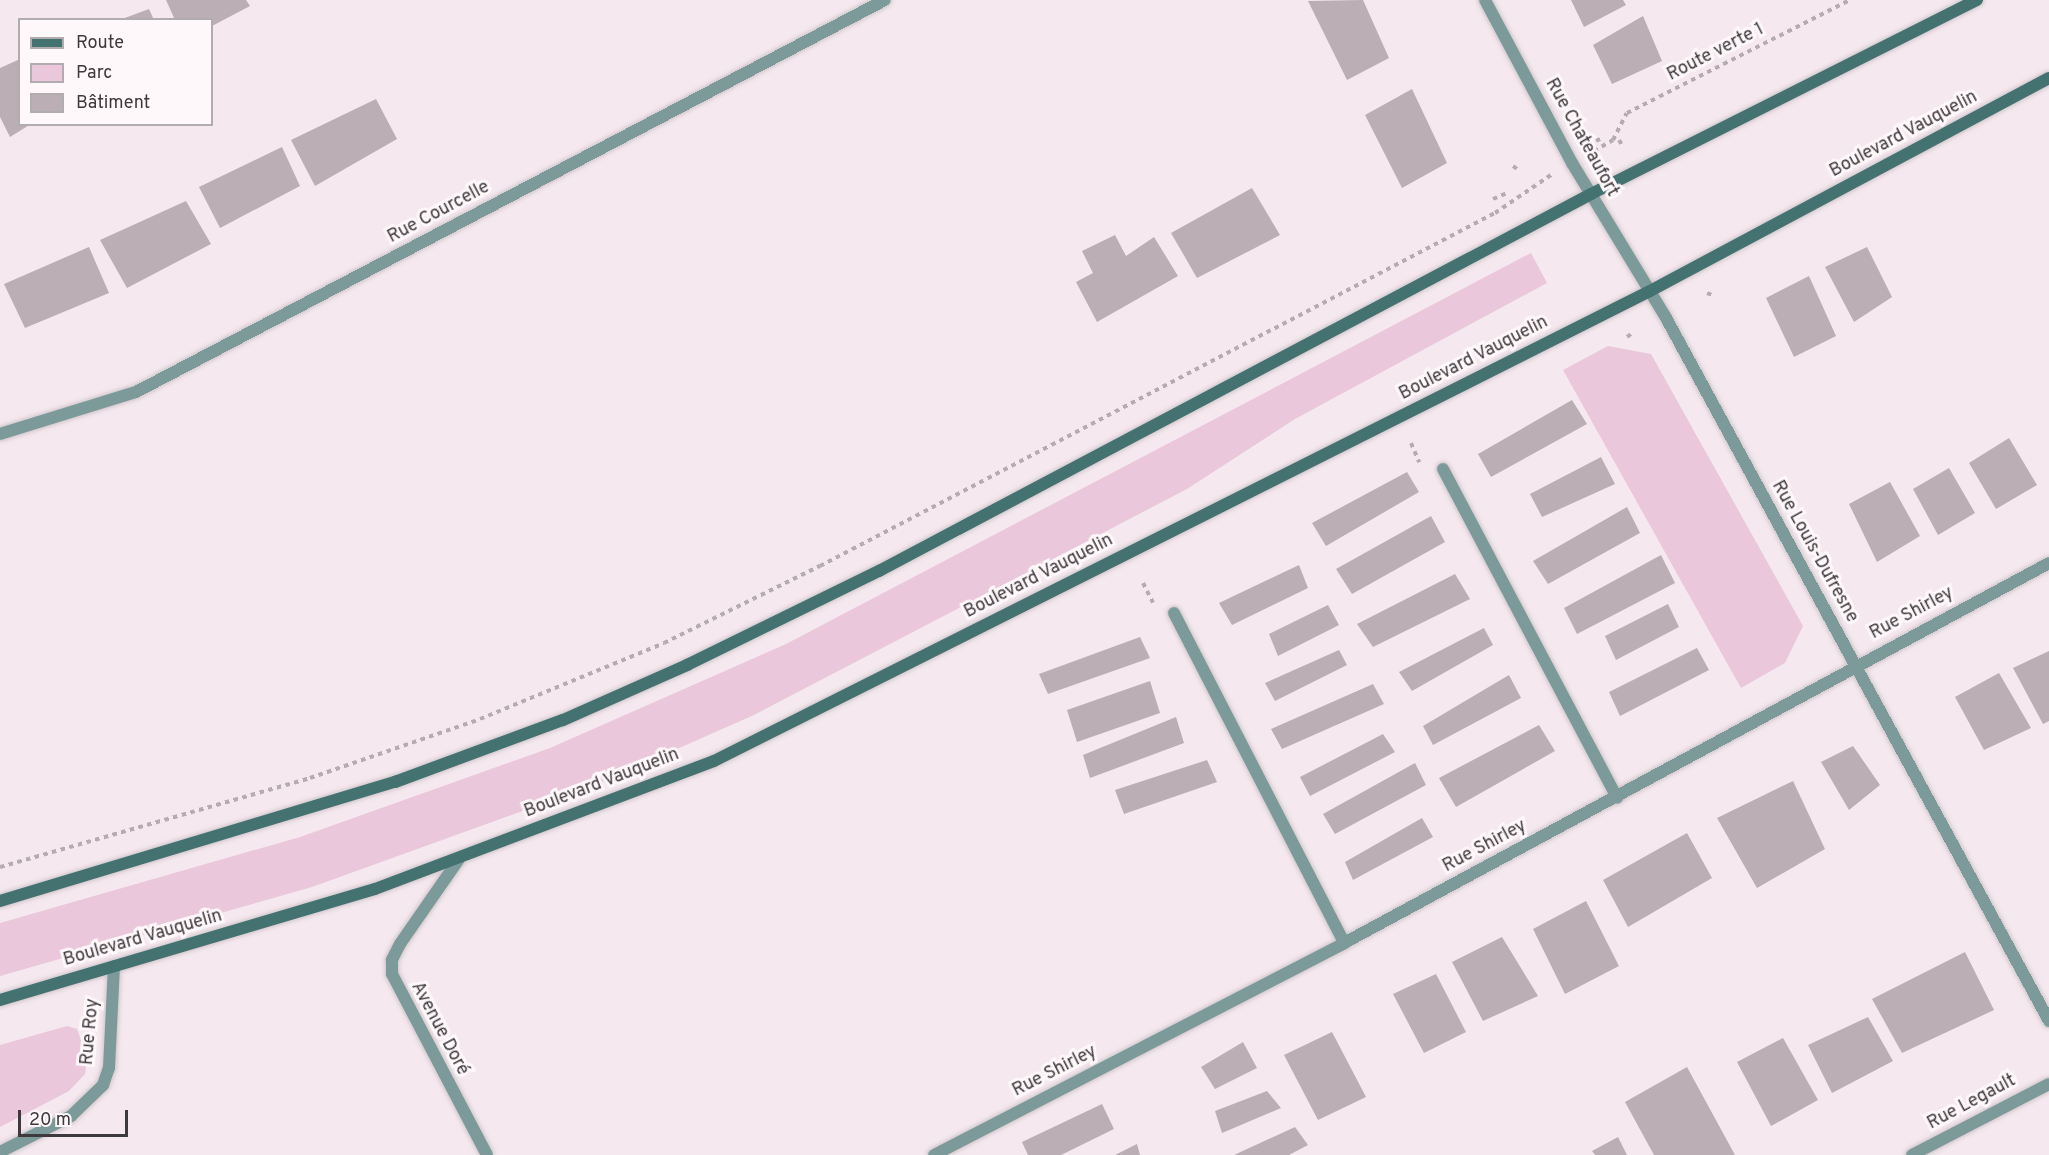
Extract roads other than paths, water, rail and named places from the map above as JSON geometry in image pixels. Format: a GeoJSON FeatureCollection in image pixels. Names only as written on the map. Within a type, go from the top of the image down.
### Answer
{"type":"FeatureCollection","features":[{"type":"Feature","properties":{"kind":"street","name":"Rue Courcelle"},"geometry":{"type":"LineString","coordinates":[[0,434],[136,392],[885,0]]}},
{"type":"Feature","properties":{"kind":"street","name":"Rue Chateaufort"},"geometry":{"type":"LineString","coordinates":[[1485,0],[1591,194],[1650,291]]}},
{"type":"Feature","properties":{"kind":"street"},"geometry":{"type":"LineString","coordinates":[[0,901],[384,786],[617,697],[879,571],[1591,194],[1977,0]]}},
{"type":"Feature","properties":{"kind":"street","name":"Boulevard Vauquelin"},"geometry":{"type":"LineString","coordinates":[[0,1000],[375,889],[714,761],[1650,291],[2049,78]]}},
{"type":"Feature","properties":{"kind":"street","name":"Rue Louis-Dufresne"},"geometry":{"type":"LineString","coordinates":[[1650,291],[2049,1021]]}},
{"type":"Feature","properties":{"kind":"street"},"geometry":{"type":"LineString","coordinates":[[1443,469],[1617,798]]}},
{"type":"Feature","properties":{"kind":"street","name":"Rue Shirley"},"geometry":{"type":"LineString","coordinates":[[934,1155],[1344,943],[1617,798],[1854,664],[2049,563]]}},
{"type":"Feature","properties":{"kind":"street"},"geometry":{"type":"LineString","coordinates":[[1174,613],[1344,943]]}},
{"type":"Feature","properties":{"kind":"street","name":"Avenue Doré"},"geometry":{"type":"LineString","coordinates":[[459,859],[400,944],[392,960],[392,974],[487,1155]]}},
{"type":"Feature","properties":{"kind":"street","name":"Rue Roy"},"geometry":{"type":"LineString","coordinates":[[0,1152],[71,1116],[102,1085],[109,1068],[114,966]]}},
{"type":"Feature","properties":{"kind":"street","name":"Rue Legault"},"geometry":{"type":"LineString","coordinates":[[1912,1155],[2049,1083]]}}]}
